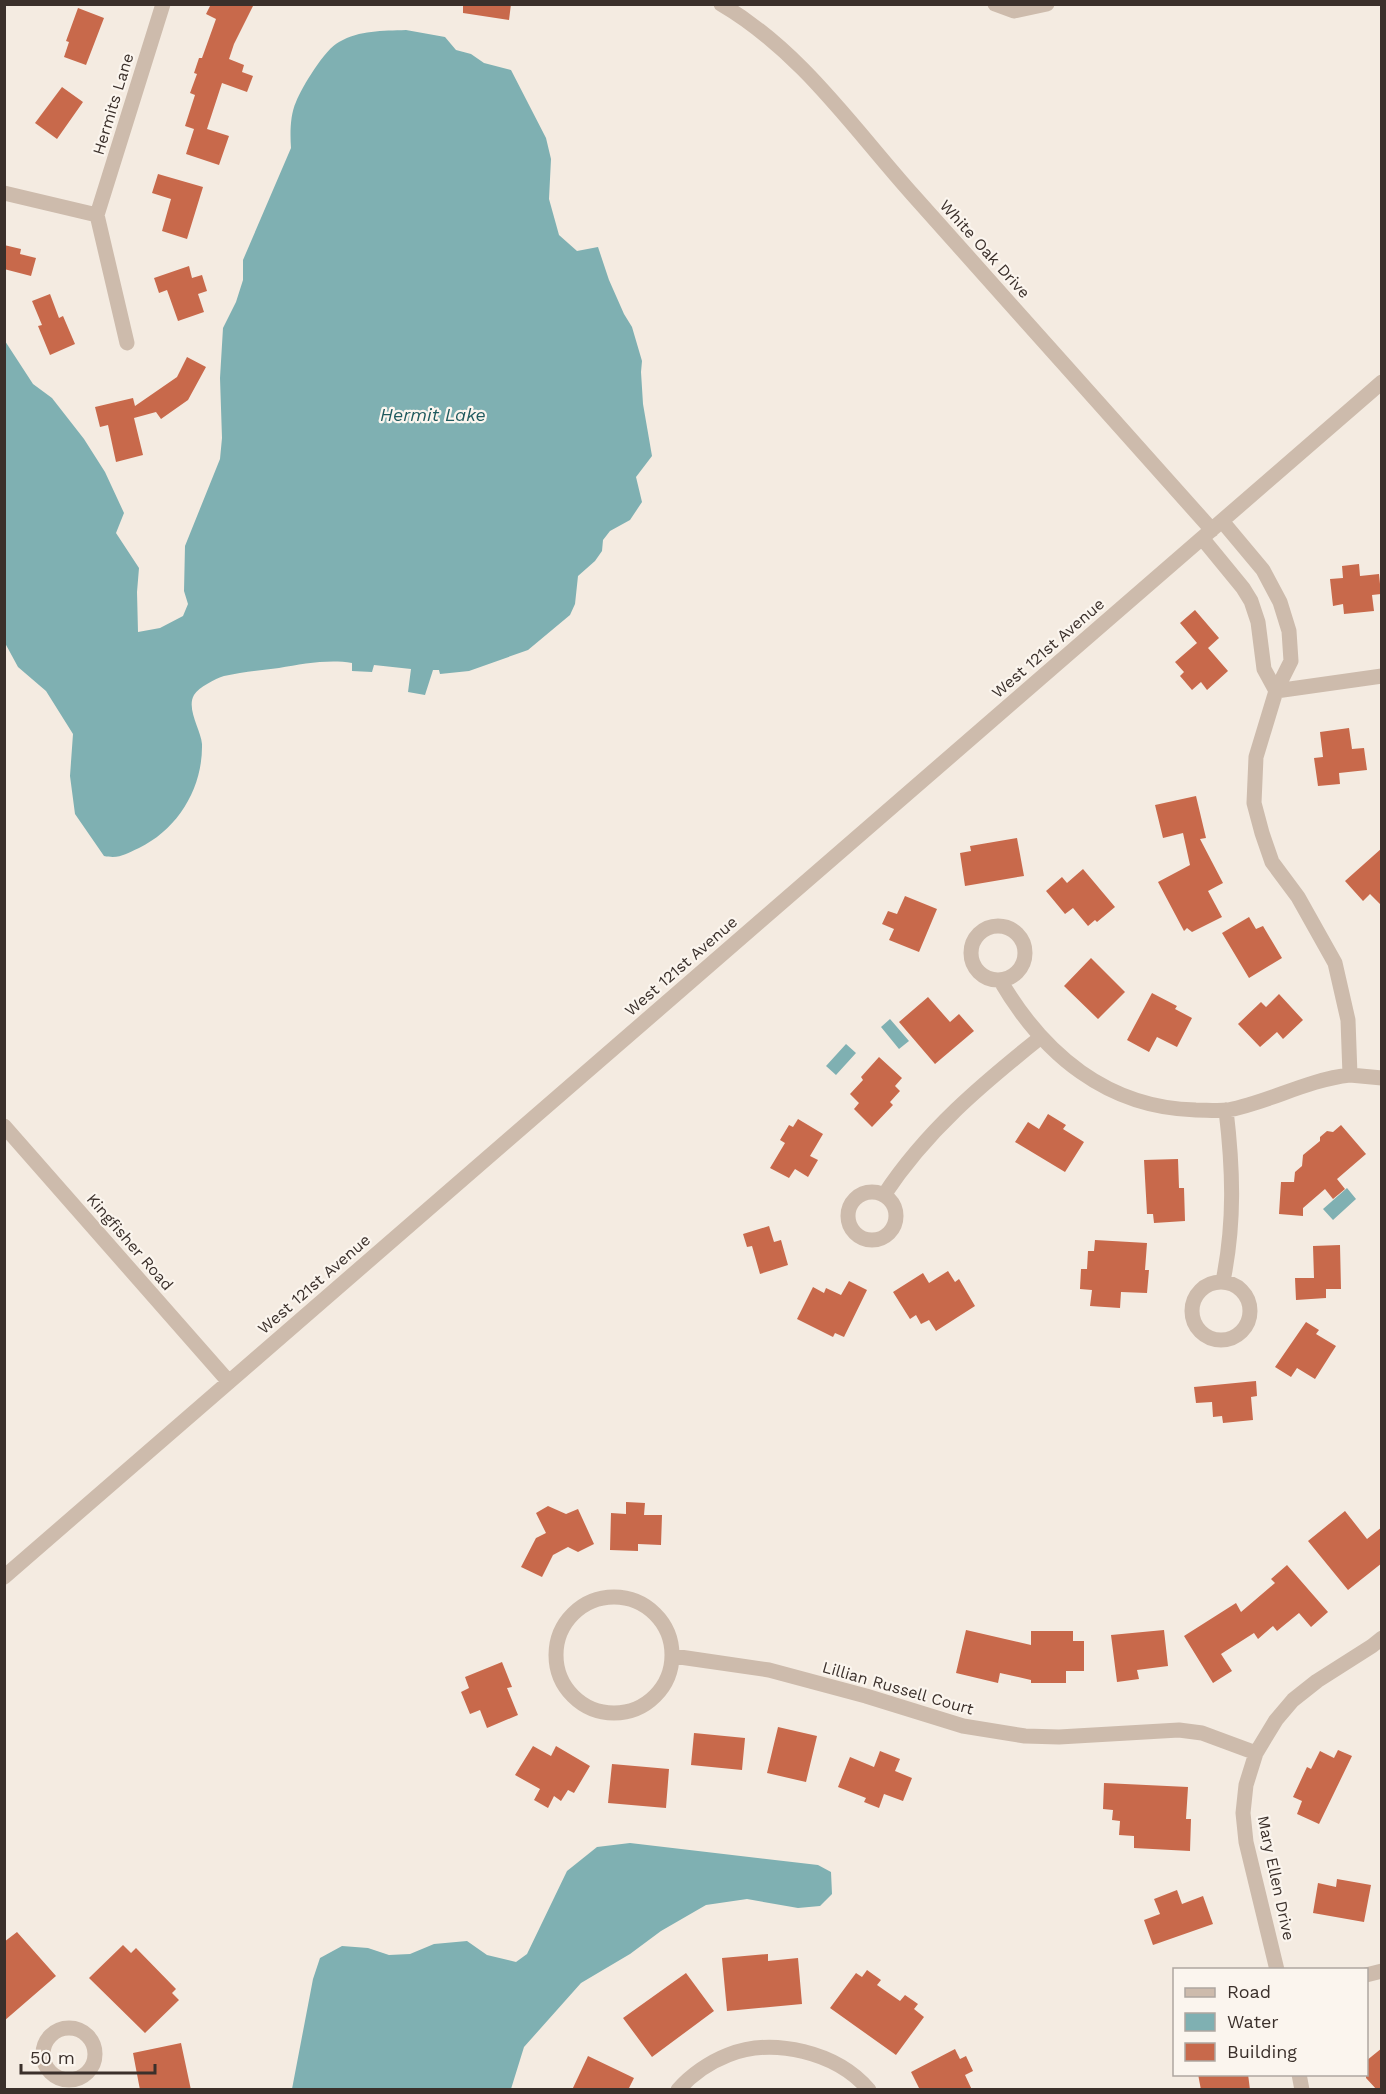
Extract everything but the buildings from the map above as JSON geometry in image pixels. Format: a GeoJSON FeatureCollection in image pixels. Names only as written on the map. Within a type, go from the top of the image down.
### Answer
{"type":"FeatureCollection","features":[{"type":"Feature","properties":{"kind":"street","name":"Hermits Lane"},"geometry":{"type":"LineString","coordinates":[[97,215],[163,4]]}},
{"type":"Feature","properties":{"kind":"street","name":"White Oak Drive"},"geometry":{"type":"LineString","coordinates":[[722,4],[771,38],[810,76],[906,188],[1212,530]]}},
{"type":"Feature","properties":{"kind":"street"},"geometry":{"type":"LineString","coordinates":[[995,4],[1014,11],[1047,4]]}},
{"type":"Feature","properties":{"kind":"street"},"geometry":{"type":"LineString","coordinates":[[4,193],[97,215],[127,343]]}},
{"type":"Feature","properties":{"kind":"street","name":"West 121st Avenue"},"geometry":{"type":"LineString","coordinates":[[6,1575],[1382,382]]}},
{"type":"Feature","properties":{"kind":"street"},"geometry":{"type":"LineString","coordinates":[[1212,530],[1251,601],[1260,631],[1264,669],[1276,691]]}},
{"type":"Feature","properties":{"kind":"street"},"geometry":{"type":"LineString","coordinates":[[1212,530],[1263,570],[1283,611],[1289,631],[1291,662],[1276,691],[1256,757],[1254,803],[1272,862],[1298,897],[1335,963],[1348,1020],[1350,1075]]}},
{"type":"Feature","properties":{"kind":"street"},"geometry":{"type":"LineString","coordinates":[[1276,691],[1382,676]]}},
{"type":"Feature","properties":{"kind":"street"},"geometry":{"type":"LineString","coordinates":[[1000,980],[1041,1037],[1075,1068],[1093,1082],[1114,1093],[1145,1103],[1179,1109],[1226,1110],[1317,1080],[1350,1075],[1382,1078]]}},
{"type":"Feature","properties":{"kind":"street"},"geometry":{"type":"LineString","coordinates":[[884,1195],[922,1144],[948,1115],[1041,1037]]}},
{"type":"Feature","properties":{"kind":"street"},"geometry":{"type":"LineString","coordinates":[[1223,1281],[1230,1246],[1232,1166],[1226,1110]]}},
{"type":"Feature","properties":{"kind":"street","name":"Kingfisher Road"},"geometry":{"type":"LineString","coordinates":[[4,1126],[229,1382]]}},
{"type":"Feature","properties":{"kind":"street"},"geometry":{"type":"LineString","coordinates":[[612,1597],[631,1599],[648,1608],[661,1621],[670,1638],[673,1656],[669,1675],[659,1692],[645,1705],[626,1712],[607,1713],[588,1707],[573,1696],[562,1680],[556,1662],[557,1642],[565,1625],[577,1610],[594,1601],[612,1597]]}},
{"type":"Feature","properties":{"kind":"street","name":"Mary Ellen Drive"},"geometry":{"type":"LineString","coordinates":[[1277,1968],[1246,1842],[1244,1823],[1246,1785],[1256,1752],[1276,1720],[1293,1700],[1317,1680],[1382,1638]]}},
{"type":"Feature","properties":{"kind":"street","name":"Lillian Russell Court"},"geometry":{"type":"LineString","coordinates":[[673,1656],[769,1670],[866,1696],[963,1726],[1025,1736],[1082,1736],[1179,1730],[1202,1733],[1256,1752]]}},
{"type":"Feature","properties":{"kind":"street"},"geometry":{"type":"LineString","coordinates":[[678,2090],[699,2071],[727,2055],[753,2049],[779,2048],[824,2058],[844,2069],[869,2090]]}},
{"type":"Feature","properties":{"kind":"water","name":"Hermit Lake"},"geometry":{"type":"Polygon","coordinates":[[[406,30],[445,37],[456,50],[471,54],[484,63],[511,70],[546,138],[551,159],[549,199],[559,235],[577,251],[598,247],[609,280],[632,327],[642,361],[643,404],[652,456],[636,477],[642,502],[630,520],[610,531],[603,540],[602,551],[595,561],[578,576],[575,604],[570,615],[528,650],[469,671],[440,674],[439,670],[433,670],[425,695],[408,692],[411,669],[374,665],[372,672],[352,671],[352,663],[334,662],[220,677],[203,686],[196,692],[192,701],[202,744],[198,776],[186,805],[165,830],[153,840],[122,855],[104,856],[75,814],[70,776],[73,734],[46,691],[18,667],[5,643],[5,341],[33,384],[52,398],[84,439],[105,472],[124,513],[116,533],[139,568],[138,632],[160,628],[183,616],[188,604],[184,591],[185,546],[220,459],[222,438],[220,378],[223,328],[236,302],[243,280],[243,260],[291,148],[294,107],[314,69],[333,46],[363,33],[406,30]]]}},
{"type":"Feature","properties":{"kind":"water"},"geometry":{"type":"Polygon","coordinates":[[[890,1019],[909,1041],[899,1049],[881,1027],[890,1019]]]}},
{"type":"Feature","properties":{"kind":"water"},"geometry":{"type":"Polygon","coordinates":[[[846,1044],[856,1053],[836,1075],[826,1066],[846,1044]]]}},
{"type":"Feature","properties":{"kind":"water"},"geometry":{"type":"Polygon","coordinates":[[[1347,1188],[1356,1199],[1333,1220],[1323,1209],[1347,1188]]]}},
{"type":"Feature","properties":{"kind":"water"},"geometry":{"type":"Polygon","coordinates":[[[630,1843],[818,1865],[831,1872],[832,1894],[820,1906],[798,1908],[747,1899],[706,1905],[661,1931],[630,1954],[581,1983],[524,2047],[511,2089],[292,2089],[313,1979],[320,1958],[342,1946],[368,1948],[389,1955],[410,1954],[434,1944],[467,1941],[487,1955],[516,1962],[527,1954],[567,1871],[597,1847],[630,1843]]]}}]}
